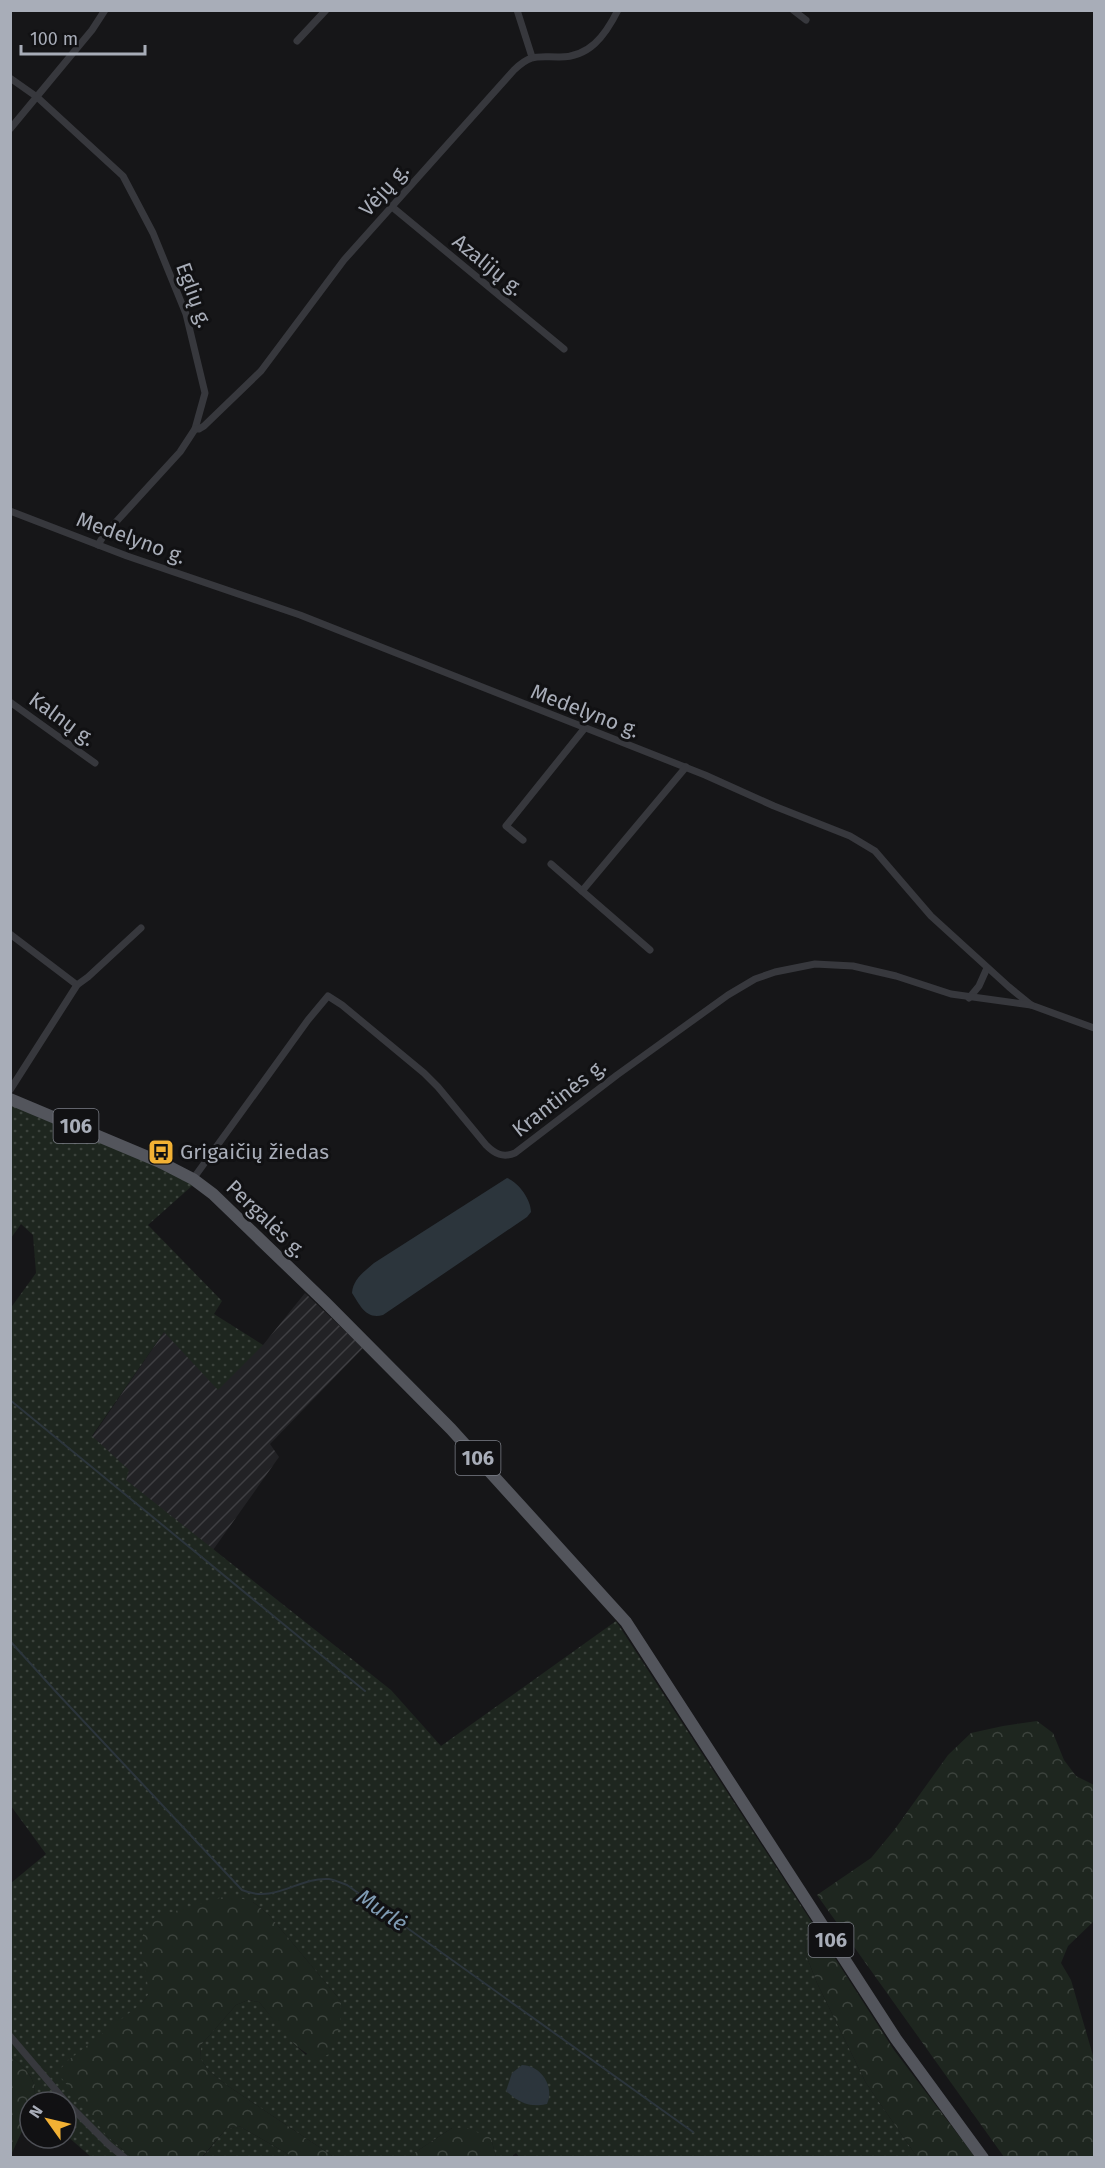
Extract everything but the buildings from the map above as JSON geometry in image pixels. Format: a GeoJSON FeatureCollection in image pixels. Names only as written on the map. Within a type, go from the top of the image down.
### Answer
{"type":"FeatureCollection","features":[{"type":"Feature","properties":{"kind":"main road","name":"Pergalės g."},"geometry":{"type":"LineString","coordinates":[[10,1099],[160,1162],[193,1179],[231,1210],[451,1429],[626,1622],[896,2039],[983,2157]]}},
{"type":"Feature","properties":{"kind":"street"},"geometry":{"type":"LineString","coordinates":[[10,129],[92,30],[105,10]]}},
{"type":"Feature","properties":{"kind":"street"},"geometry":{"type":"LineString","coordinates":[[297,41],[326,10]]}},
{"type":"Feature","properties":{"kind":"street"},"geometry":{"type":"LineString","coordinates":[[517,10],[532,57],[566,57],[588,49],[608,30],[618,10]]}},
{"type":"Feature","properties":{"kind":"street"},"geometry":{"type":"LineString","coordinates":[[793,10],[806,20]]}},
{"type":"Feature","properties":{"kind":"street","name":"Vėjų g."},"geometry":{"type":"LineString","coordinates":[[195,429],[204,426],[261,371],[344,260],[514,70],[532,57]]}},
{"type":"Feature","properties":{"kind":"street","name":"Eglių g."},"geometry":{"type":"LineString","coordinates":[[10,78],[37,97],[123,176],[153,233],[186,314],[203,380],[205,393],[195,429],[180,452],[104,535],[98,545]]}},
{"type":"Feature","properties":{"kind":"street","name":"Azalijų g."},"geometry":{"type":"LineString","coordinates":[[392,206],[564,349]]}},
{"type":"Feature","properties":{"kind":"street","name":"Medelyno g."},"geometry":{"type":"LineString","coordinates":[[10,511],[98,545],[300,615],[584,729],[686,767],[774,806],[850,836],[875,851],[931,916],[1031,1005],[1095,1028]]}},
{"type":"Feature","properties":{"kind":"street","name":"Kalnų g."},"geometry":{"type":"LineString","coordinates":[[10,702],[95,763]]}},
{"type":"Feature","properties":{"kind":"street"},"geometry":{"type":"LineString","coordinates":[[523,840],[506,826],[584,729]]}},
{"type":"Feature","properties":{"kind":"street"},"geometry":{"type":"LineString","coordinates":[[582,891],[686,767]]}},
{"type":"Feature","properties":{"kind":"street"},"geometry":{"type":"LineString","coordinates":[[551,864],[650,950]]}},
{"type":"Feature","properties":{"kind":"street"},"geometry":{"type":"LineString","coordinates":[[10,1090],[77,985],[141,928]]}},
{"type":"Feature","properties":{"kind":"street"},"geometry":{"type":"LineString","coordinates":[[10,934],[77,985]]}},
{"type":"Feature","properties":{"kind":"street","name":"Krantinės g."},"geometry":{"type":"LineString","coordinates":[[193,1179],[308,1020],[328,996],[416,1066],[438,1087],[486,1145],[493,1152],[505,1156],[515,1153],[616,1075],[728,995],[755,979],[775,972],[815,964],[853,966],[897,976],[969,998],[1031,1005]]}},
{"type":"Feature","properties":{"kind":"street"},"geometry":{"type":"LineString","coordinates":[[969,998],[979,986],[987,968]]}},
{"type":"Feature","properties":{"kind":"street"},"geometry":{"type":"LineString","coordinates":[[10,2036],[56,2090]]}},
{"type":"Feature","properties":{"kind":"street"},"geometry":{"type":"LineString","coordinates":[[78,2114],[109,2145],[125,2157]]}},
{"type":"Feature","properties":{"kind":"shaded area"},"geometry":{"type":"Polygon","coordinates":[[[507,1178],[515,1183],[526,1197],[531,1212],[527,1217],[383,1315],[372,1315],[361,1307],[352,1293],[354,1284],[374,1263],[507,1178]]]}},
{"type":"Feature","properties":{"kind":"shaded area"},"geometry":{"type":"Polygon","coordinates":[[[305,1293],[363,1348],[270,1444],[279,1457],[213,1550],[125,1480],[92,1437],[164,1332],[263,1345],[305,1293]]]}},
{"type":"Feature","properties":{"kind":"shaded area"},"geometry":{"type":"Polygon","coordinates":[[[522,2065],[535,2069],[545,2078],[549,2091],[547,2104],[525,2104],[506,2091],[512,2073],[522,2065]]]}},
{"type":"Feature","properties":{"kind":"green space"},"geometry":{"type":"Polygon","coordinates":[[[11,1103],[162,1168],[193,1185],[148,1225],[222,1301],[214,1314],[263,1345],[218,1390],[164,1332],[92,1436],[129,1470],[126,1480],[391,1690],[441,1746],[616,1621],[813,1924],[805,1942],[806,1955],[817,1983],[866,2083],[917,2157],[520,2158],[516,2153],[511,2157],[496,2157],[491,2138],[452,2128],[408,2157],[334,2157],[225,2084],[208,2070],[200,2058],[201,2045],[236,2005],[248,2000],[259,2002],[306,2055],[341,2001],[269,1915],[253,1902],[148,1987],[148,1995],[142,2003],[106,2135],[131,2157],[91,2157],[78,2146],[78,2090],[34,2090],[30,2076],[11,2056],[11,1883],[46,1854],[11,1806],[10,1309],[36,1273],[33,1235],[21,1224],[11,1238],[11,1103]]]}},
{"type":"Feature","properties":{"kind":"green space"},"geometry":{"type":"Polygon","coordinates":[[[1037,1721],[1053,1733],[1064,1760],[1076,1776],[1094,1785],[1094,1921],[1068,1946],[1061,1963],[1071,1980],[1094,2059],[1094,2157],[1004,2157],[817,1895],[871,1858],[895,1829],[948,1755],[971,1733],[1037,1721]]]}},
{"type":"Feature","properties":{"kind":"green space"},"geometry":{"type":"Polygon","coordinates":[[[230,1895],[253,1902],[269,1915],[341,2001],[340,2026],[329,2054],[319,2059],[293,2043],[259,2002],[248,2000],[236,2005],[201,2045],[200,2058],[208,2070],[225,2084],[334,2157],[293,2157],[239,2126],[226,2129],[202,2157],[131,2157],[106,2135],[78,2099],[78,2090],[71,2090],[60,2076],[60,2070],[66,2062],[142,2003],[148,1995],[142,1944],[147,1925],[155,1917],[230,1895]]]}},
{"type":"Feature","properties":{"kind":"green space"},"geometry":{"type":"Polygon","coordinates":[[[813,1924],[894,2050],[975,2157],[917,2157],[866,2083],[817,1983],[806,1955],[805,1942],[813,1924]]]}},
{"type":"Feature","properties":{"kind":"green space"},"geometry":{"type":"Polygon","coordinates":[[[11,2056],[30,2076],[34,2090],[18,2090],[18,2140],[11,2155],[11,2056]]]}},
{"type":"Feature","properties":{"kind":"green space"},"geometry":{"type":"Polygon","coordinates":[[[239,2126],[293,2157],[202,2158],[226,2129],[239,2126]]]}},
{"type":"Feature","properties":{"kind":"green space"},"geometry":{"type":"Polygon","coordinates":[[[452,2128],[467,2128],[491,2138],[496,2157],[408,2157],[452,2128]]]}},
{"type":"Feature","properties":{"kind":"waterway"},"geometry":{"type":"LineString","coordinates":[[10,1400],[365,1691]]}},
{"type":"Feature","properties":{"kind":"waterway","name":"Murlė"},"geometry":{"type":"LineString","coordinates":[[10,1641],[242,1890],[265,1894],[317,1879],[329,1879],[347,1885],[693,2132]]}},
{"type":"Feature","properties":{"kind":"place","name":"Grigaičių žiedas"},"geometry":{"type":"Point","coordinates":[161,1152]}}]}
